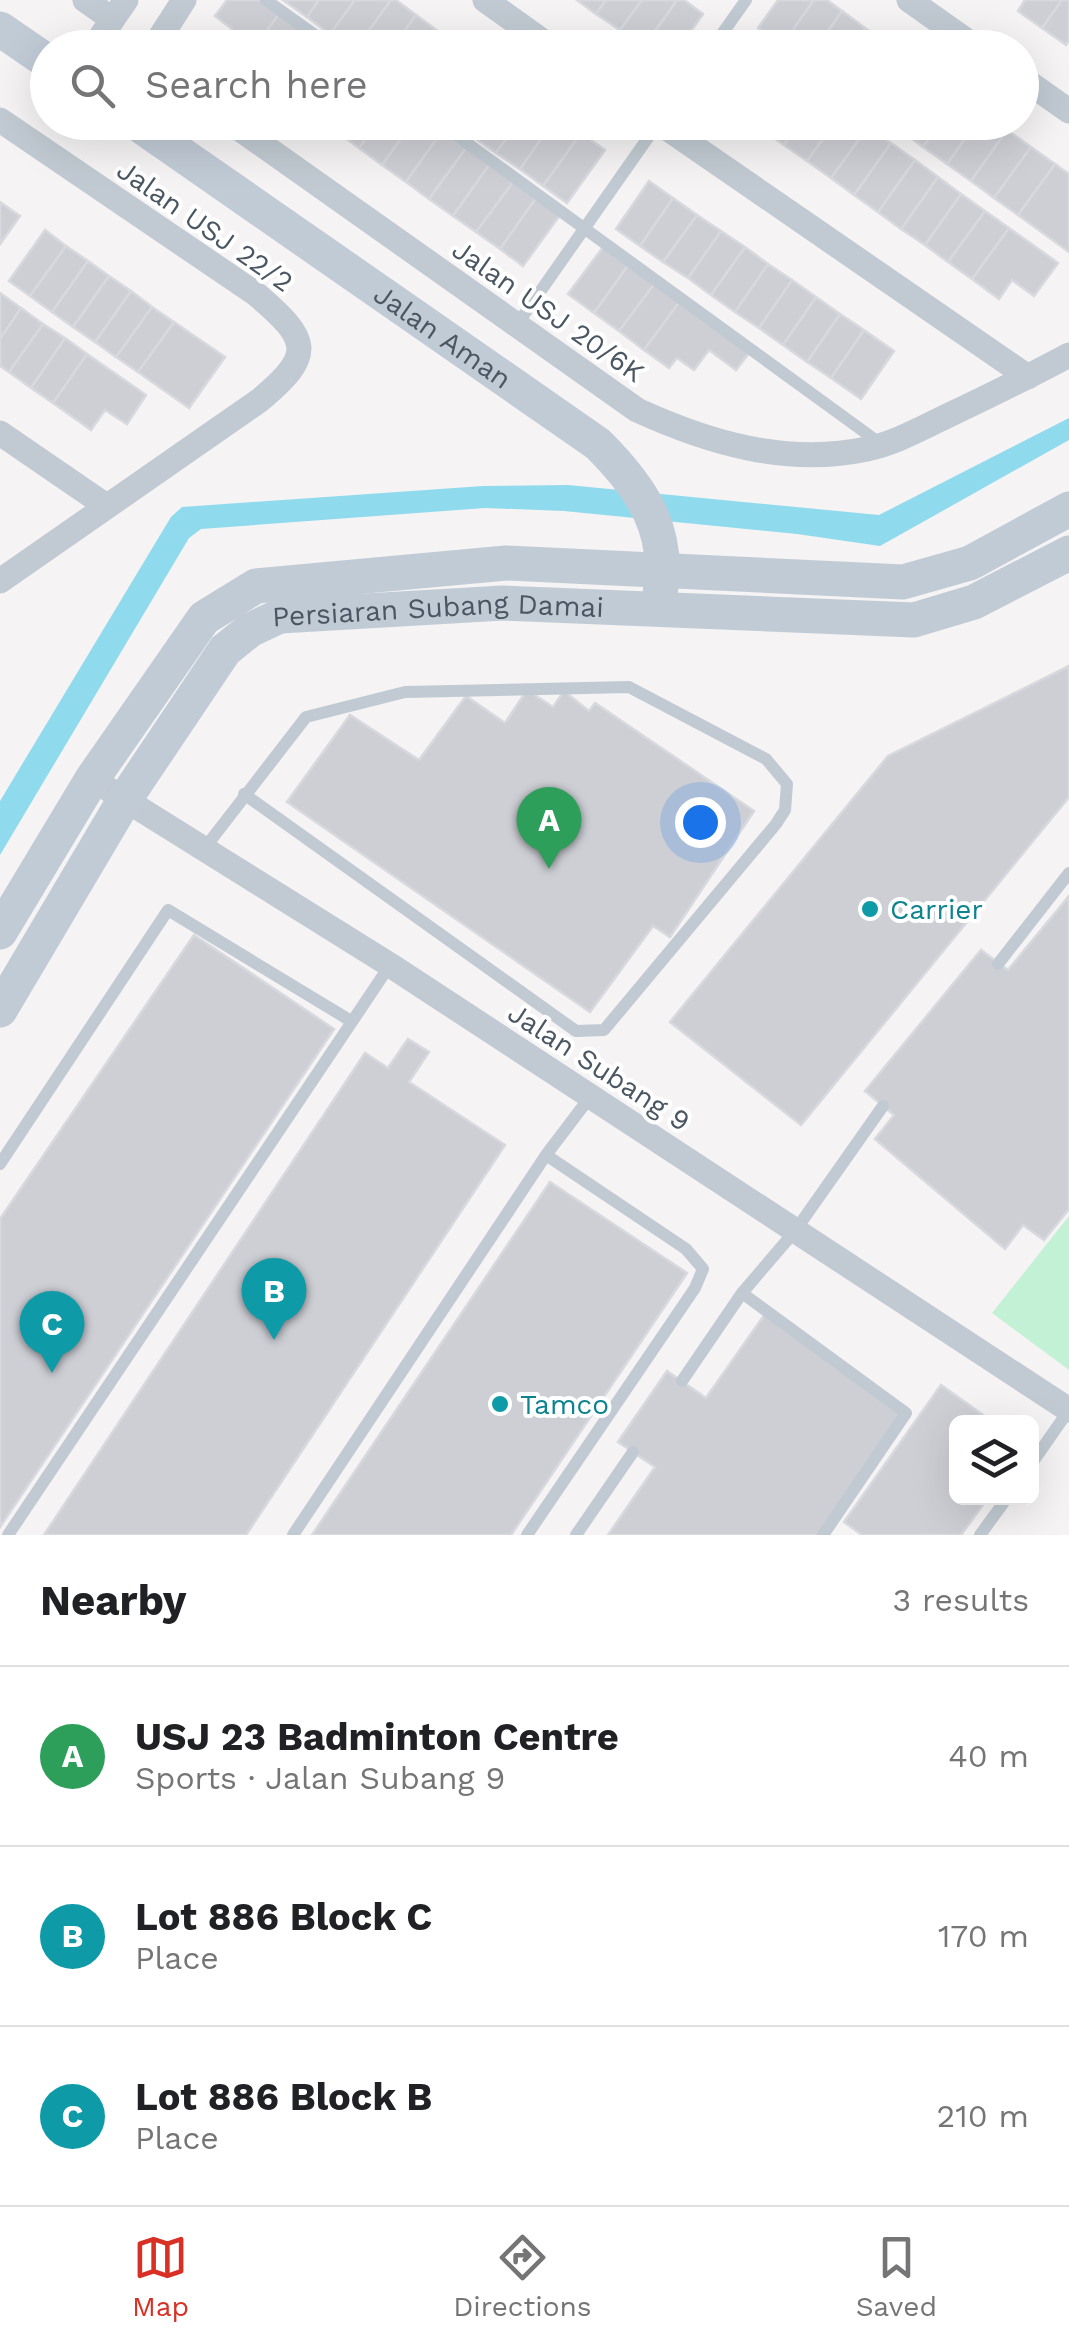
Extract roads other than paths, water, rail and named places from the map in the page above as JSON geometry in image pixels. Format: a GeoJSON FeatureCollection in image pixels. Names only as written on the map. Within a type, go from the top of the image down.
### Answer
{"type":"FeatureCollection","features":[{"type":"Feature","properties":{"kind":"street"},"geometry":{"type":"LineString","coordinates":[[85,0],[119,10]]}},
{"type":"Feature","properties":{"kind":"street"},"geometry":{"type":"LineString","coordinates":[[485,0],[527,30]]}},
{"type":"Feature","properties":{"kind":"street"},"geometry":{"type":"LineString","coordinates":[[909,0],[952,30]]}},
{"type":"Feature","properties":{"kind":"street"},"geometry":{"type":"LineString","coordinates":[[165,30],[179,7]]}},
{"type":"Feature","properties":{"kind":"street"},"geometry":{"type":"LineString","coordinates":[[0,29],[30,50]]}},
{"type":"Feature","properties":{"kind":"street"},"geometry":{"type":"LineString","coordinates":[[1039,90],[1069,111]]}},
{"type":"Feature","properties":{"kind":"street","name":"Jalan USJ 22/2"},"geometry":{"type":"LineString","coordinates":[[0,120],[256,294],[286,322],[300,346],[297,364],[289,376],[260,400],[104,505]]}},
{"type":"Feature","properties":{"kind":"street","name":"Jalan Aman"},"geometry":{"type":"LineString","coordinates":[[161,140],[598,444],[616,462],[649,510],[660,534],[664,564],[658,610]]}},
{"type":"Feature","properties":{"kind":"street","name":"Jalan USJ 20/6K"},"geometry":{"type":"LineString","coordinates":[[255,140],[637,410],[731,446],[778,453],[875,447]]}},
{"type":"Feature","properties":{"kind":"street"},"geometry":{"type":"LineString","coordinates":[[683,140],[1028,377]]}},
{"type":"Feature","properties":{"kind":"street"},"geometry":{"type":"LineString","coordinates":[[875,447],[1069,356]]}},
{"type":"Feature","properties":{"kind":"street"},"geometry":{"type":"LineString","coordinates":[[0,433],[104,505],[0,581]]}},
{"type":"Feature","properties":{"kind":"street","name":"Persiaran Subang Damai"},"geometry":{"type":"LineString","coordinates":[[0,932],[92,779],[204,618],[256,586],[506,563],[664,564],[903,582],[970,564],[1069,509]]}},
{"type":"Feature","properties":{"kind":"street","name":"Persiaran Subang Damai"},"geometry":{"type":"LineString","coordinates":[[0,1010],[14,974],[224,650],[250,630],[280,616],[503,603],[914,620],[974,602],[1069,553]]}},
{"type":"Feature","properties":{"kind":"street","name":"Jalan Subang 9"},"geometry":{"type":"LineString","coordinates":[[92,779],[390,964],[1069,1410]]}},
{"type":"Feature","properties":{"kind":"lane"},"geometry":{"type":"LineString","coordinates":[[266,0],[307,30]]}},
{"type":"Feature","properties":{"kind":"lane"},"geometry":{"type":"LineString","coordinates":[[725,30],[746,0]]}},
{"type":"Feature","properties":{"kind":"lane"},"geometry":{"type":"LineString","coordinates":[[463,140],[586,227],[875,447]]}},
{"type":"Feature","properties":{"kind":"lane"},"geometry":{"type":"LineString","coordinates":[[516,326],[646,140]]}},
{"type":"Feature","properties":{"kind":"lane"},"geometry":{"type":"LineString","coordinates":[[204,849],[244,794],[306,717],[406,692],[629,687],[766,760],[787,784],[785,810],[776,824],[604,1030],[590,1032],[576,1031],[244,794]]}},
{"type":"Feature","properties":{"kind":"lane"},"geometry":{"type":"LineString","coordinates":[[998,964],[1069,873]]}},
{"type":"Feature","properties":{"kind":"lane"},"geometry":{"type":"LineString","coordinates":[[0,1164],[168,910],[351,1021]]}},
{"type":"Feature","properties":{"kind":"lane"},"geometry":{"type":"LineString","coordinates":[[8,1535],[390,964]]}},
{"type":"Feature","properties":{"kind":"lane"},"geometry":{"type":"LineString","coordinates":[[293,1535],[546,1155],[590,1097]]}},
{"type":"Feature","properties":{"kind":"lane"},"geometry":{"type":"LineString","coordinates":[[682,1381],[742,1292],[795,1231],[883,1106]]}},
{"type":"Feature","properties":{"kind":"lane"},"geometry":{"type":"LineString","coordinates":[[527,1535],[695,1288],[703,1269],[686,1249],[546,1155]]}},
{"type":"Feature","properties":{"kind":"lane"},"geometry":{"type":"LineString","coordinates":[[742,1292],[906,1413],[824,1535]]}},
{"type":"Feature","properties":{"kind":"lane"},"geometry":{"type":"LineString","coordinates":[[1039,1453],[1069,1410]]}},
{"type":"Feature","properties":{"kind":"lane"},"geometry":{"type":"LineString","coordinates":[[576,1535],[633,1452]]}},
{"type":"Feature","properties":{"kind":"lane"},"geometry":{"type":"LineString","coordinates":[[980,1535],[1002,1505]]}},
{"type":"Feature","properties":{"kind":"water"},"geometry":{"type":"Polygon","coordinates":[[[1069,418],[1069,440],[880,546],[564,511],[485,508],[201,529],[189,538],[0,855],[0,801],[171,517],[182,507],[483,486],[568,485],[879,515],[1069,418]]]}},
{"type":"Feature","properties":{"kind":"place","name":"USJ 23 Badminton Centre"},"geometry":{"type":"Point","coordinates":[549,869]}},
{"type":"Feature","properties":{"kind":"place","name":"Carrier"},"geometry":{"type":"Point","coordinates":[870,909]}},
{"type":"Feature","properties":{"kind":"place","name":"Lot 886 Block C"},"geometry":{"type":"Point","coordinates":[274,1340]}},
{"type":"Feature","properties":{"kind":"place","name":"Lot 886 Block B"},"geometry":{"type":"Point","coordinates":[52,1373]}},
{"type":"Feature","properties":{"kind":"place","name":"Tamco"},"geometry":{"type":"Point","coordinates":[500,1404]}}]}
